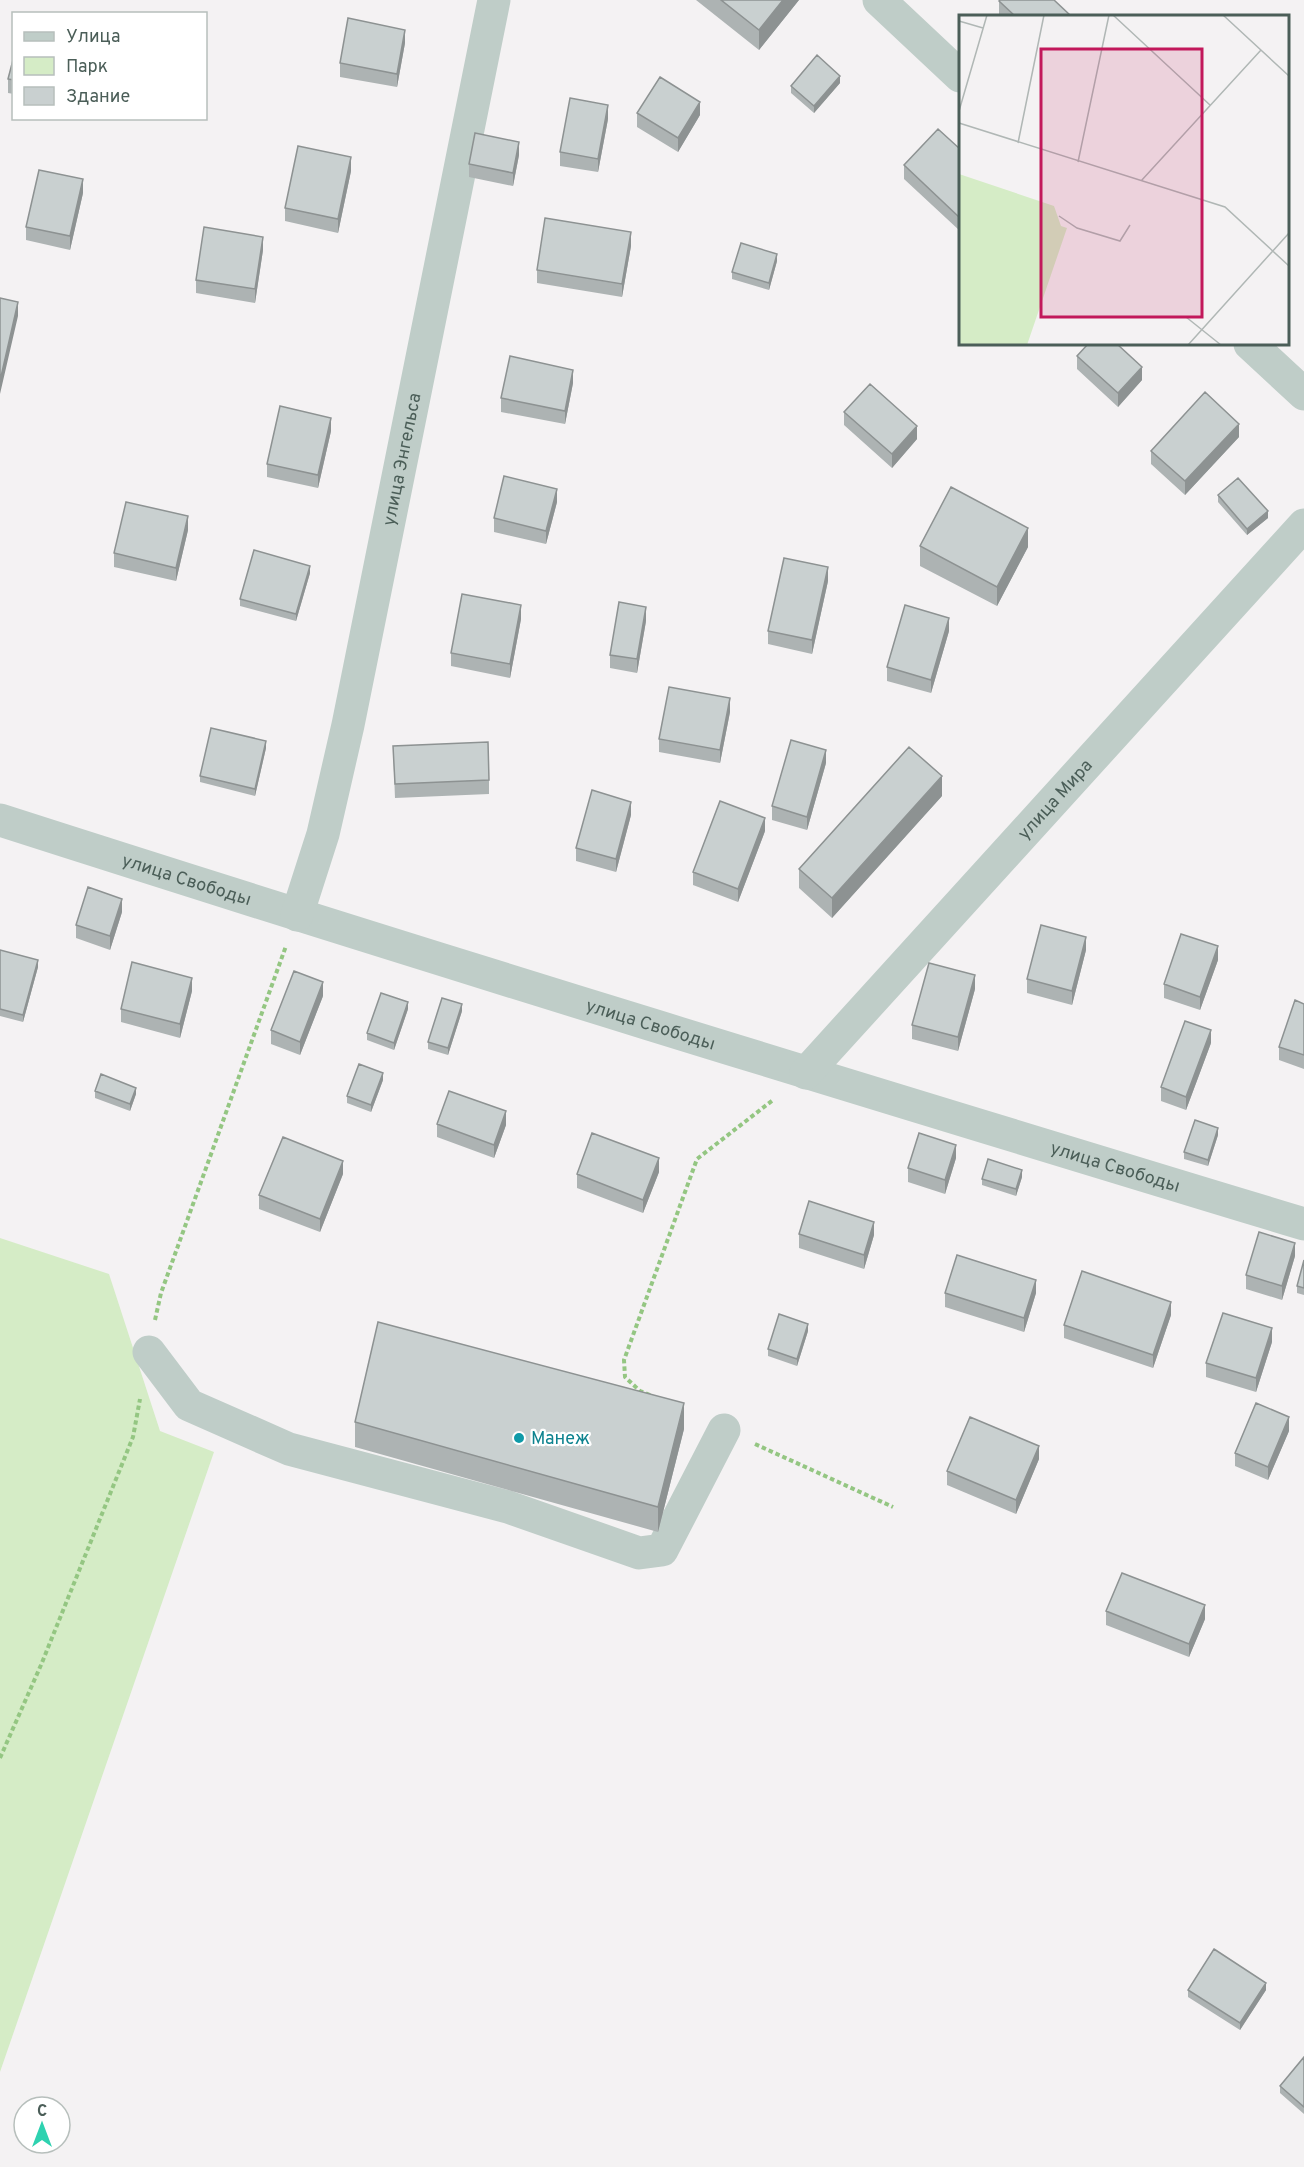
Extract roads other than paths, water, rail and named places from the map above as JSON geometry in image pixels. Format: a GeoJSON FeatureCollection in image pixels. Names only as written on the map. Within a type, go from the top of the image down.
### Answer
{"type":"FeatureCollection","features":[{"type":"Feature","properties":{"kind":"street","name":"улица Энгельса"},"geometry":{"type":"LineString","coordinates":[[297,915],[323,834],[348,725],[494,0]]}},
{"type":"Feature","properties":{"kind":"street"},"geometry":{"type":"LineString","coordinates":[[879,0],[959,75]]}},
{"type":"Feature","properties":{"kind":"street"},"geometry":{"type":"LineString","coordinates":[[1251,345],[1304,394]]}},
{"type":"Feature","properties":{"kind":"street","name":"улица Мира"},"geometry":{"type":"LineString","coordinates":[[806,1073],[1304,525]]}},
{"type":"Feature","properties":{"kind":"street","name":"улица Свободы"},"geometry":{"type":"LineString","coordinates":[[0,820],[806,1073],[1304,1224]]}},
{"type":"Feature","properties":{"kind":"street"},"geometry":{"type":"LineString","coordinates":[[149,1352],[189,1405],[288,1449],[508,1507],[639,1553],[662,1550],[724,1430]]}},
{"type":"Feature","properties":{"kind":"place","name":"Манеж"},"geometry":{"type":"Point","coordinates":[519,1438]}}]}
